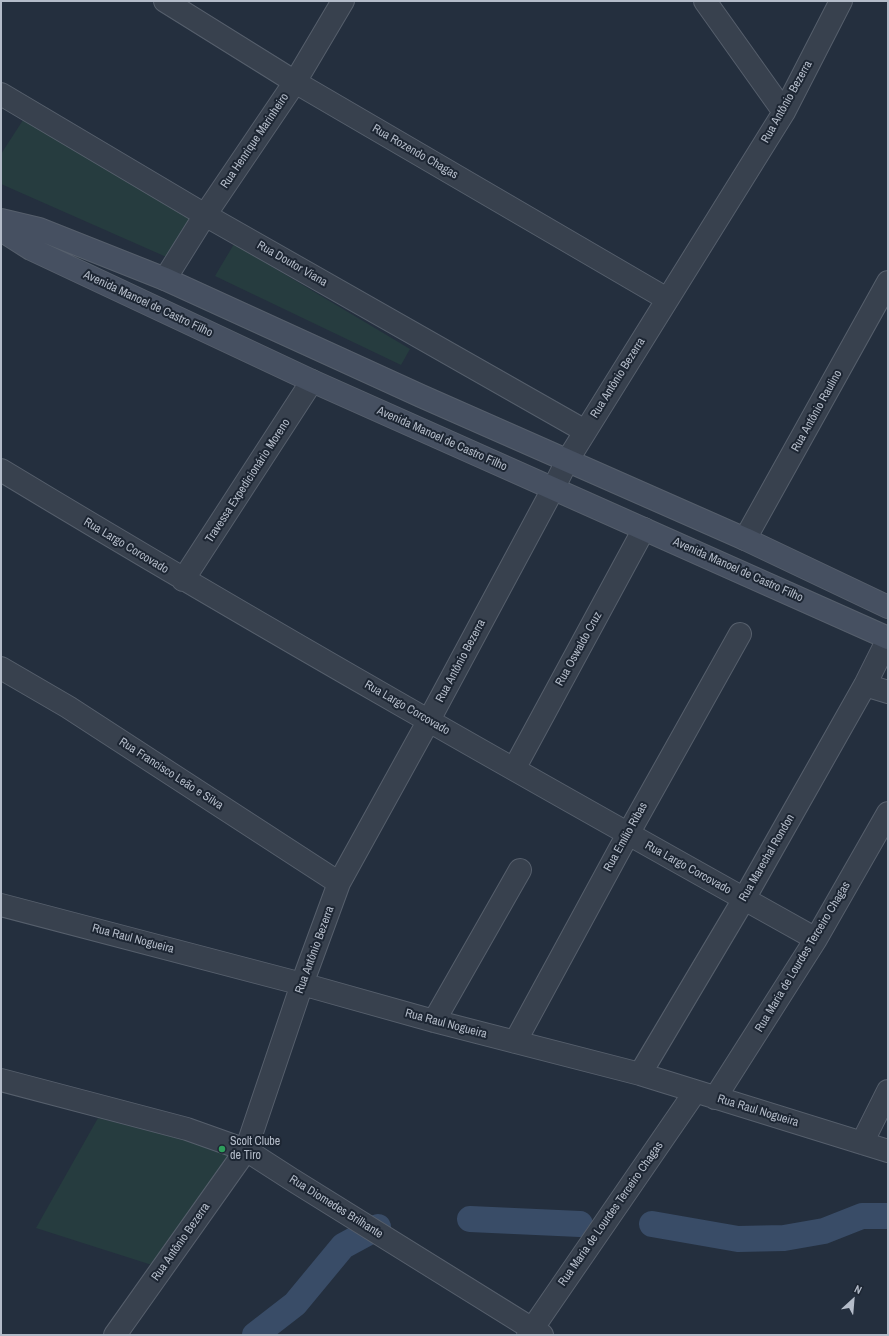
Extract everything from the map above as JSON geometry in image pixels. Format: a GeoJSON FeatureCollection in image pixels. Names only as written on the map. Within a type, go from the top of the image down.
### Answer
{"type":"FeatureCollection","features":[{"type":"Feature","properties":{"kind":"main road"},"geometry":{"type":"LineString","coordinates":[[1,220],[39,229],[165,279],[566,461],[746,539],[888,607]]}},
{"type":"Feature","properties":{"kind":"main road","name":"Avenida Manoel de Castro Filho"},"geometry":{"type":"LineString","coordinates":[[1,230],[31,249],[312,381],[553,490],[888,638]]}},
{"type":"Feature","properties":{"kind":"street","name":"Rua Rozendo Chagas"},"geometry":{"type":"LineString","coordinates":[[165,1],[295,82],[667,299]]}},
{"type":"Feature","properties":{"kind":"street","name":"Rua Henrique Marinheiro"},"geometry":{"type":"LineString","coordinates":[[165,279],[205,215],[295,82],[343,1]]}},
{"type":"Feature","properties":{"kind":"street"},"geometry":{"type":"LineString","coordinates":[[705,1],[784,112]]}},
{"type":"Feature","properties":{"kind":"street","name":"Rua Antônio Bezerra"},"geometry":{"type":"LineString","coordinates":[[115,1335],[246,1150],[302,984],[339,883],[553,490],[566,461],[784,112],[841,1]]}},
{"type":"Feature","properties":{"kind":"street","name":"Rua Doutor Viana"},"geometry":{"type":"LineString","coordinates":[[1,94],[205,215],[585,431]]}},
{"type":"Feature","properties":{"kind":"street","name":"Rua Antônio Raulino"},"geometry":{"type":"LineString","coordinates":[[746,539],[888,282]]}},
{"type":"Feature","properties":{"kind":"street","name":"Travessa Expedicionário Moreno"},"geometry":{"type":"LineString","coordinates":[[183,580],[312,381]]}},
{"type":"Feature","properties":{"kind":"street","name":"Rua Largo Corcovado"},"geometry":{"type":"LineString","coordinates":[[1,470],[183,580],[628,834],[816,939]]}},
{"type":"Feature","properties":{"kind":"street","name":"Rua Oswaldo Cruz"},"geometry":{"type":"LineString","coordinates":[[514,769],[644,529]]}},
{"type":"Feature","properties":{"kind":"street","name":"Rua Emílio Ribas"},"geometry":{"type":"LineString","coordinates":[[515,1042],[628,834],[740,634]]}},
{"type":"Feature","properties":{"kind":"street","name":"Rua Marechal Rondon"},"geometry":{"type":"LineString","coordinates":[[640,1074],[744,899],[865,685],[888,638]]}},
{"type":"Feature","properties":{"kind":"street","name":"Rua Francisco Leão e Silva"},"geometry":{"type":"LineString","coordinates":[[1,668],[68,707],[339,883]]}},
{"type":"Feature","properties":{"kind":"street"},"geometry":{"type":"LineString","coordinates":[[865,685],[888,692]]}},
{"type":"Feature","properties":{"kind":"street","name":"Rua Maria de Lourdes Terceiro Chagas"},"geometry":{"type":"LineString","coordinates":[[534,1333],[816,939],[888,813]]}},
{"type":"Feature","properties":{"kind":"street"},"geometry":{"type":"LineString","coordinates":[[434,1022],[520,870]]}},
{"type":"Feature","properties":{"kind":"street","name":"Rua Raul Nogueira"},"geometry":{"type":"LineString","coordinates":[[1,905],[302,984],[434,1022],[640,1074],[888,1151]]}},
{"type":"Feature","properties":{"kind":"street","name":"Rua Diomedes Brilhante"},"geometry":{"type":"LineString","coordinates":[[1,1080],[187,1129],[246,1150],[534,1333]]}},
{"type":"Feature","properties":{"kind":"street"},"geometry":{"type":"LineString","coordinates":[[862,1143],[888,1091]]}},
{"type":"Feature","properties":{"kind":"green space"},"geometry":{"type":"Polygon","coordinates":[[[25,117],[203,223],[180,263],[1,184],[1,154],[25,117]]]}},
{"type":"Feature","properties":{"kind":"green space"},"geometry":{"type":"Polygon","coordinates":[[[234,244],[410,349],[401,365],[215,276],[234,244]]]}},
{"type":"Feature","properties":{"kind":"green space"},"geometry":{"type":"Polygon","coordinates":[[[98,1118],[233,1152],[155,1266],[36,1228],[98,1118]]]}},
{"type":"Feature","properties":{"kind":"waterway"},"geometry":{"type":"LineString","coordinates":[[652,1224],[738,1239],[784,1238],[824,1231],[862,1216],[888,1216]]}},
{"type":"Feature","properties":{"kind":"waterway"},"geometry":{"type":"LineString","coordinates":[[470,1219],[580,1224]]}},
{"type":"Feature","properties":{"kind":"waterway"},"geometry":{"type":"LineString","coordinates":[[255,1335],[295,1304],[343,1246],[378,1227]]}},
{"type":"Feature","properties":{"kind":"place","name":"Scolt Clube de Tiro"},"geometry":{"type":"Point","coordinates":[222,1149]}}]}
